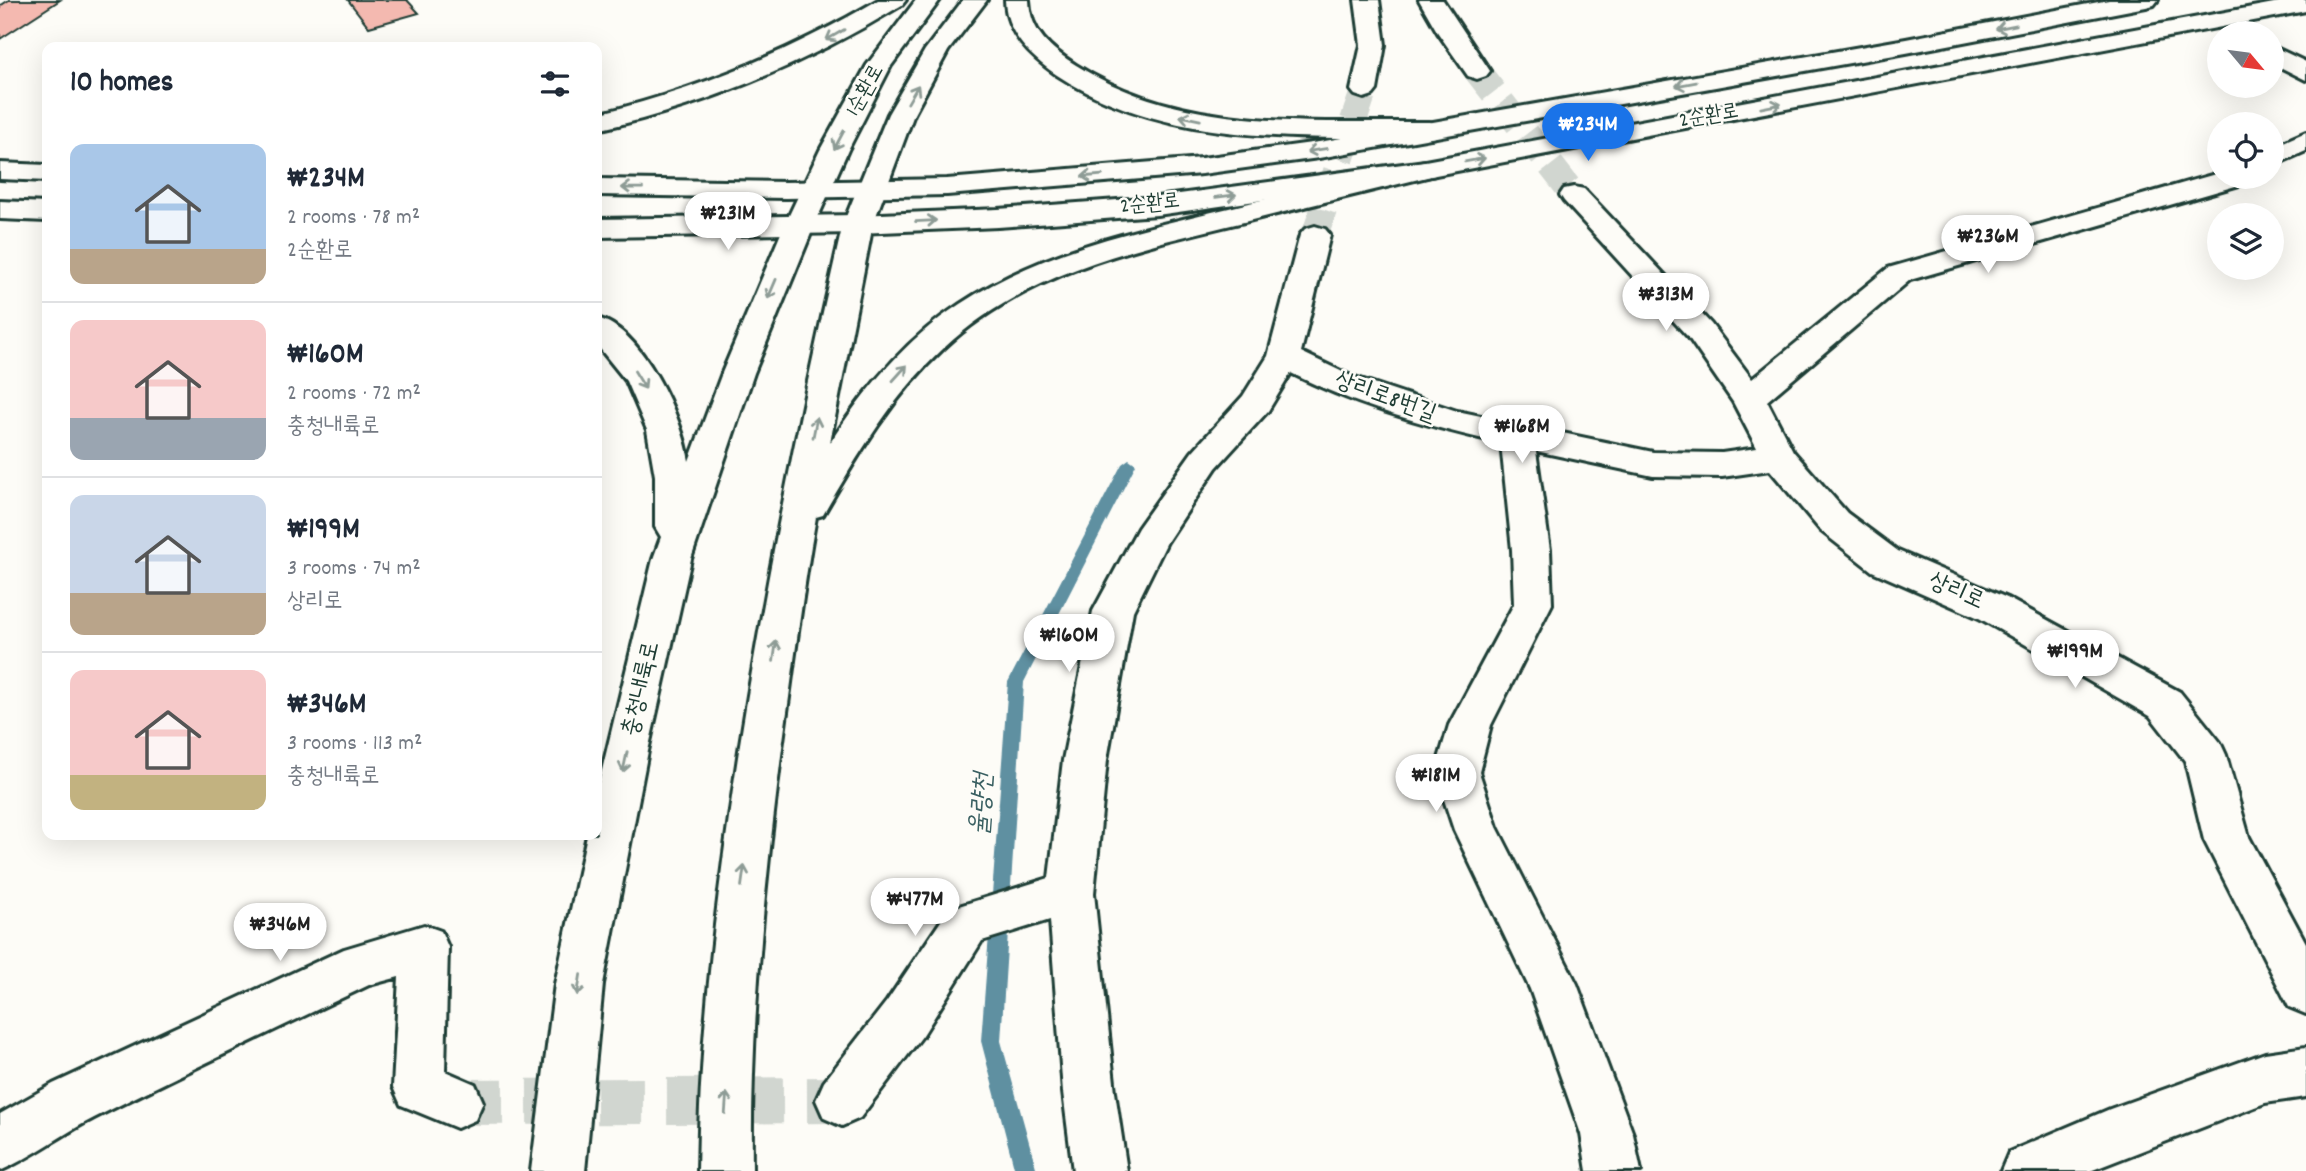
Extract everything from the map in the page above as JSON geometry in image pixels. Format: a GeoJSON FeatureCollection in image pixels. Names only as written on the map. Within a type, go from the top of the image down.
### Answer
{"type":"FeatureCollection","features":[{"type":"Feature","properties":{"kind":"main road"},"geometry":{"type":"LineString","coordinates":[[602,121],[673,102],[752,74],[824,41],[894,0]]}},
{"type":"Feature","properties":{"kind":"main road","name":"1순환로"},"geometry":{"type":"LineString","coordinates":[[799,226],[879,65],[928,0]]}},
{"type":"Feature","properties":{"kind":"main road","name":"1순환로"},"geometry":{"type":"LineString","coordinates":[[865,206],[901,114],[937,50],[975,0]]}},
{"type":"Feature","properties":{"kind":"main road"},"geometry":{"type":"LineString","coordinates":[[1017,0],[1020,21],[1029,39],[1044,54],[1087,84],[1146,107],[1201,121],[1263,128],[1429,130]]}},
{"type":"Feature","properties":{"kind":"main road"},"geometry":{"type":"LineString","coordinates":[[1364,90],[1373,45],[1367,0]]}},
{"type":"Feature","properties":{"kind":"main road"},"geometry":{"type":"LineString","coordinates":[[1431,0],[1477,71]]}},
{"type":"Feature","properties":{"kind":"main road","name":"2순환로"},"geometry":{"type":"LineString","coordinates":[[865,206],[947,187],[1202,166],[1319,150],[1906,46],[2146,0]]}},
{"type":"Feature","properties":{"kind":"main road","name":"2순환로"},"geometry":{"type":"LineString","coordinates":[[2248,21],[2306,4]]}},
{"type":"Feature","properties":{"kind":"main road","name":"2순환로"},"geometry":{"type":"LineString","coordinates":[[865,206],[998,218],[1157,206],[1425,169],[2207,31]]}},
{"type":"Feature","properties":{"kind":"main road"},"geometry":{"type":"LineString","coordinates":[[2284,60],[2306,72]]}},
{"type":"Feature","properties":{"kind":"main road"},"geometry":{"type":"LineString","coordinates":[[2284,152],[2306,140]]}},
{"type":"Feature","properties":{"kind":"main road"},"geometry":{"type":"LineString","coordinates":[[794,532],[868,411],[899,373],[952,325],[1012,286],[1040,271],[1111,245],[1425,169]]}},
{"type":"Feature","properties":{"kind":"main road"},"geometry":{"type":"LineString","coordinates":[[0,171],[42,173]]}},
{"type":"Feature","properties":{"kind":"main road"},"geometry":{"type":"LineString","coordinates":[[1749,400],[1899,274],[2207,185]]}},
{"type":"Feature","properties":{"kind":"main road"},"geometry":{"type":"LineString","coordinates":[[602,187],[816,189],[865,206]]}},
{"type":"Feature","properties":{"kind":"main road","name":"상리로"},"geometry":{"type":"LineString","coordinates":[[1574,195],[1700,331],[1749,400],[1779,457],[1834,522],[1885,561],[1993,608],[2165,704],[2205,755],[2227,840],[2306,991]]}},
{"type":"Feature","properties":{"kind":"main road"},"geometry":{"type":"LineString","coordinates":[[602,228],[799,226],[865,206]]}},
{"type":"Feature","properties":{"kind":"main road"},"geometry":{"type":"LineString","coordinates":[[725,1171],[724,1127],[740,894],[783,589],[865,206]]}},
{"type":"Feature","properties":{"kind":"main road"},"geometry":{"type":"LineString","coordinates":[[0,210],[42,212]]}},
{"type":"Feature","properties":{"kind":"main road","name":"충청내륙로"},"geometry":{"type":"LineString","coordinates":[[558,1171],[579,984],[627,751],[672,559],[738,373],[799,226]]}},
{"type":"Feature","properties":{"kind":"main road"},"geometry":{"type":"LineString","coordinates":[[1100,1171],[1088,1092],[1071,893],[1085,760],[1113,611],[1151,537],[1204,460],[1256,403],[1284,356],[1315,235]]}},
{"type":"Feature","properties":{"kind":"main road"},"geometry":{"type":"LineString","coordinates":[[602,334],[642,381],[658,413],[669,446],[674,491],[672,559]]}},
{"type":"Feature","properties":{"kind":"main road","name":"상리로8번길"},"geometry":{"type":"LineString","coordinates":[[1284,356],[1337,383],[1451,421],[1653,464],[1722,465],[1779,457]]}},
{"type":"Feature","properties":{"kind":"main road"},"geometry":{"type":"LineString","coordinates":[[1517,435],[1531,550],[1532,604],[1469,725],[1457,772],[1476,830],[1553,984],[1607,1134],[1615,1171]]}},
{"type":"Feature","properties":{"kind":"main road"},"geometry":{"type":"LineString","coordinates":[[842,1100],[905,1018],[966,925],[1071,893]]}},
{"type":"Feature","properties":{"kind":"main road"},"geometry":{"type":"LineString","coordinates":[[0,1144],[71,1102],[184,1047],[361,965],[424,947],[419,1087],[457,1102]]}},
{"type":"Feature","properties":{"kind":"main road"},"geometry":{"type":"LineString","coordinates":[[2028,1171],[2110,1136],[2265,1078],[2306,1072]]}},
{"type":"Feature","properties":{"kind":"building"},"geometry":{"type":"Polygon","coordinates":[[[9,0],[60,0],[0,39],[0,6],[9,0]]]}},
{"type":"Feature","properties":{"kind":"building"},"geometry":{"type":"Polygon","coordinates":[[[348,0],[407,0],[419,13],[369,27],[348,0]]]}},
{"type":"Feature","properties":{"kind":"waterway","name":"율량천"},"geometry":{"type":"LineString","coordinates":[[1026,1171],[991,1041],[1016,682],[1129,464]]}},
{"type":"Feature","properties":{"kind":"tunnel"},"geometry":{"type":"LineString","coordinates":[[1477,71],[1574,195]]}},
{"type":"Feature","properties":{"kind":"tunnel"},"geometry":{"type":"LineString","coordinates":[[1315,235],[1364,90]]}},
{"type":"Feature","properties":{"kind":"tunnel"},"geometry":{"type":"LineString","coordinates":[[457,1102],[842,1100]]}}]}
